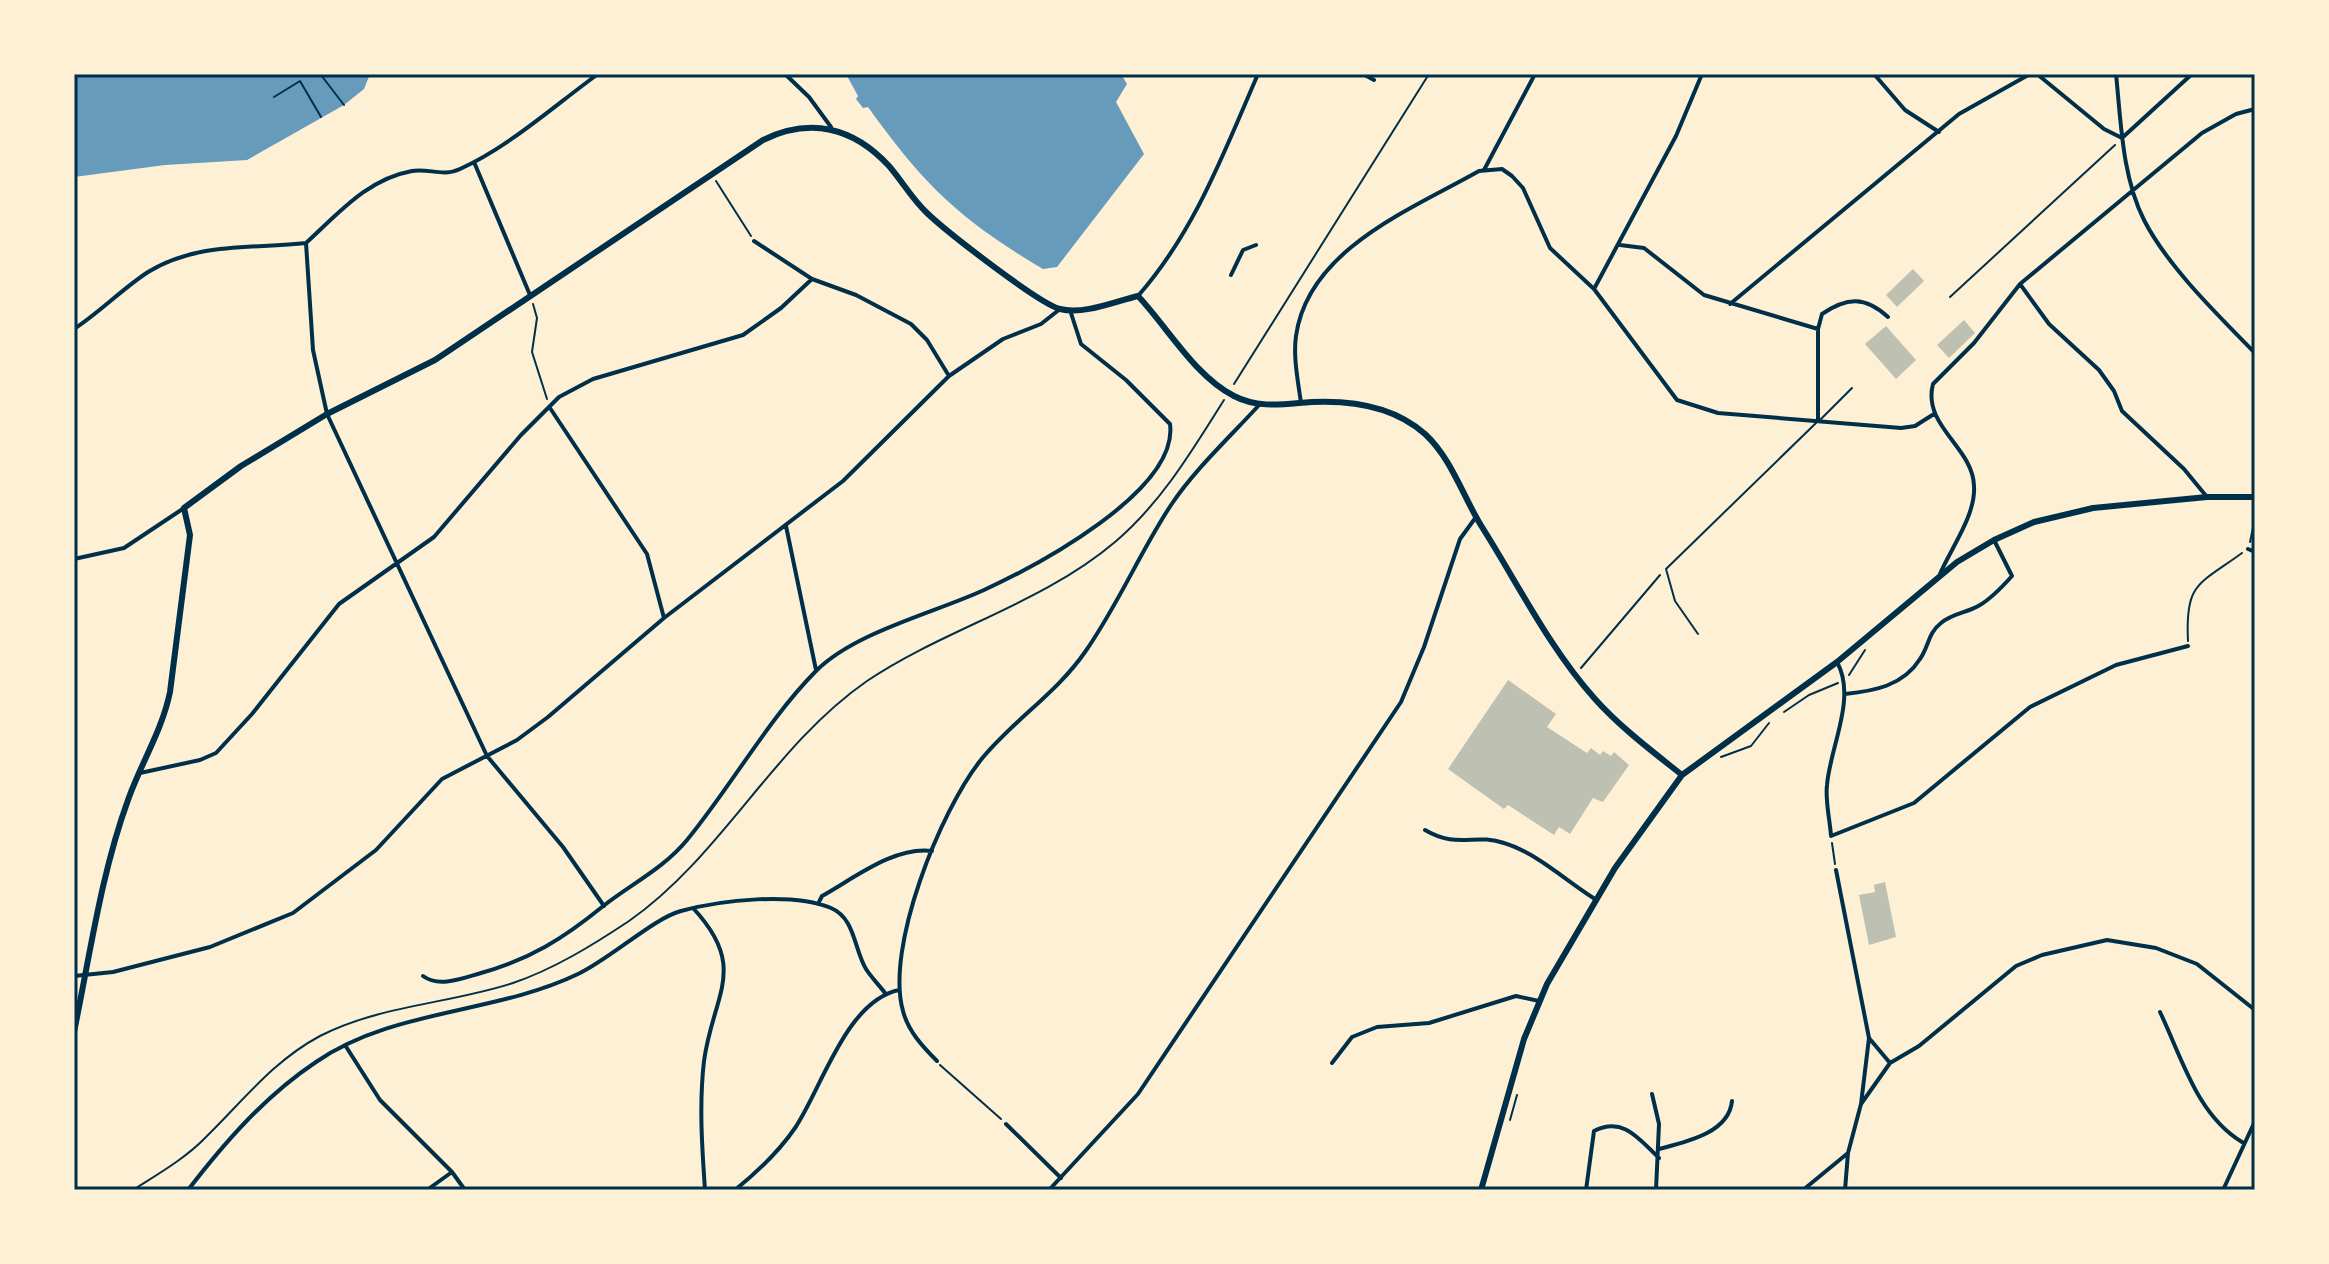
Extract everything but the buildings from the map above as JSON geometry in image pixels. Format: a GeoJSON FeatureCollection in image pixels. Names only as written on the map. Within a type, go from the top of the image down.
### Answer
{"type":"FeatureCollection","features":[{"type":"Feature","properties":{"kind":"street"},"geometry":{"type":"LineString","coordinates":[[74,329],[148,272],[167,262],[208,249],[306,243],[351,199],[395,174],[416,170],[444,174],[474,162],[598,74]]}},
{"type":"Feature","properties":{"kind":"street"},"geometry":{"type":"LineString","coordinates":[[785,74],[809,97],[831,127]]}},
{"type":"Feature","properties":{"kind":"street"},"geometry":{"type":"LineString","coordinates":[[74,559],[124,548],[241,466],[327,414],[435,360],[713,173],[783,130],[818,125],[831,127],[869,148],[927,213],[1034,295],[1060,309],[1138,296],[1169,259],[1201,204],[1258,74]]}},
{"type":"Feature","properties":{"kind":"street"},"geometry":{"type":"LineString","coordinates":[[1363,74],[1374,80]]}},
{"type":"Feature","properties":{"kind":"street"},"geometry":{"type":"LineString","coordinates":[[1484,170],[1535,74]]}},
{"type":"Feature","properties":{"kind":"street"},"geometry":{"type":"LineString","coordinates":[[1594,289],[1676,136],[1702,74]]}},
{"type":"Feature","properties":{"kind":"street"},"geometry":{"type":"LineString","coordinates":[[1874,74],[1905,110],[1939,132]]}},
{"type":"Feature","properties":{"kind":"street"},"geometry":{"type":"LineString","coordinates":[[1730,304],[1959,114],[2030,74]]}},
{"type":"Feature","properties":{"kind":"street"},"geometry":{"type":"LineString","coordinates":[[2037,74],[2104,129],[2122,138]]}},
{"type":"Feature","properties":{"kind":"street"},"geometry":{"type":"LineString","coordinates":[[2116,74],[2122,138],[2133,190],[2160,246],[2255,353]]}},
{"type":"Feature","properties":{"kind":"street"},"geometry":{"type":"LineString","coordinates":[[2122,138],[2192,74]]}},
{"type":"Feature","properties":{"kind":"street"},"geometry":{"type":"LineString","coordinates":[[1938,577],[1971,508],[1975,485],[1969,466],[1934,414],[1933,384],[1974,343],[2020,284],[2211,127],[2255,109]]}},
{"type":"Feature","properties":{"kind":"street"},"geometry":{"type":"LineString","coordinates":[[474,162],[531,297]]}},
{"type":"Feature","properties":{"kind":"street"},"geometry":{"type":"LineString","coordinates":[[1301,403],[1295,338],[1300,317],[1328,267],[1348,246],[1484,170],[1502,169],[1523,188],[1550,248],[1594,289],[1677,400],[1718,413],[1901,428],[1915,426],[1934,414]]}},
{"type":"Feature","properties":{"kind":"street"},"geometry":{"type":"LineString","coordinates":[[754,241],[812,279],[856,295],[911,324],[927,340],[949,376]]}},
{"type":"Feature","properties":{"kind":"street"},"geometry":{"type":"LineString","coordinates":[[306,243],[313,350],[327,414],[487,756],[563,847],[604,906]]}},
{"type":"Feature","properties":{"kind":"street"},"geometry":{"type":"LineString","coordinates":[[1231,275],[1243,250],[1256,245]]}},
{"type":"Feature","properties":{"kind":"street"},"geometry":{"type":"LineString","coordinates":[[1620,245],[1644,248],[1704,295],[1818,329]]}},
{"type":"Feature","properties":{"kind":"street"},"geometry":{"type":"LineString","coordinates":[[140,773],[200,760],[216,753],[339,604],[399,565],[434,537],[521,435],[559,397],[593,379],[743,335],[781,308],[812,279]]}},
{"type":"Feature","properties":{"kind":"street"},"geometry":{"type":"LineString","coordinates":[[2020,284],[2049,324],[2099,370],[2114,391],[2122,411],[2184,469],[2207,497]]}},
{"type":"Feature","properties":{"kind":"street"},"geometry":{"type":"LineString","coordinates":[[1138,296],[1221,387],[1233,395],[1260,404],[1344,403],[1376,408],[1402,417],[1426,436],[1444,458],[1476,517],[1575,675],[1597,701],[1682,775]]}},
{"type":"Feature","properties":{"kind":"street"},"geometry":{"type":"LineString","coordinates":[[1818,421],[1818,329],[1822,314],[1841,301],[1866,302],[1888,317]]}},
{"type":"Feature","properties":{"kind":"street"},"geometry":{"type":"LineString","coordinates":[[74,976],[86,976],[210,947],[283,918],[376,850],[442,779],[487,756],[548,717],[664,618],[861,466],[887,435],[949,376],[1003,339],[1041,324],[1060,309]]}},
{"type":"Feature","properties":{"kind":"street"},"geometry":{"type":"LineString","coordinates":[[423,976],[438,982],[457,979],[527,958],[556,944],[604,906],[651,875],[686,841],[816,670],[867,639],[986,589],[1079,536],[1133,497],[1162,460],[1170,442],[1170,424],[1126,380],[1081,344],[1070,309]]}},
{"type":"Feature","properties":{"kind":"street"},"geometry":{"type":"LineString","coordinates":[[937,1061],[912,1033],[899,990],[909,918],[932,851],[981,760],[1052,693],[1085,652],[1172,503],[1260,404]]}},
{"type":"Feature","properties":{"kind":"street"},"geometry":{"type":"LineString","coordinates":[[550,407],[647,554],[664,618]]}},
{"type":"Feature","properties":{"kind":"street"},"geometry":{"type":"LineString","coordinates":[[1481,1190],[1524,1039],[1539,1001],[1595,899],[1682,775],[1837,662],[1938,577],[1994,540],[2034,522],[2093,508],[2207,497],[2255,497]]}},
{"type":"Feature","properties":{"kind":"street"},"geometry":{"type":"LineString","coordinates":[[74,1032],[110,856],[129,797],[165,717],[190,535],[184,508]]}},
{"type":"Feature","properties":{"kind":"street"},"geometry":{"type":"LineString","coordinates":[[1049,1190],[1138,1094],[1401,702],[1424,647],[1460,539],[1476,517]]}},
{"type":"Feature","properties":{"kind":"street"},"geometry":{"type":"LineString","coordinates":[[786,526],[816,670]]}},
{"type":"Feature","properties":{"kind":"street"},"geometry":{"type":"LineString","coordinates":[[1845,694],[1868,692],[1897,681],[1920,659],[1928,637],[1939,624],[1961,610],[1982,604],[2012,576],[1994,540]]}},
{"type":"Feature","properties":{"kind":"street"},"geometry":{"type":"LineString","coordinates":[[2248,549],[2255,552]]}},
{"type":"Feature","properties":{"kind":"street"},"geometry":{"type":"LineString","coordinates":[[1837,662],[1844,679],[1845,694],[1827,787],[1831,836],[1914,803],[2030,707],[2116,665],[2188,646]]}},
{"type":"Feature","properties":{"kind":"street"},"geometry":{"type":"LineString","coordinates":[[1425,830],[1459,842],[1485,840],[1519,848],[1595,899]]}},
{"type":"Feature","properties":{"kind":"street"},"geometry":{"type":"LineString","coordinates":[[818,904],[822,896],[884,862],[909,852],[932,851]]}},
{"type":"Feature","properties":{"kind":"street"},"geometry":{"type":"LineString","coordinates":[[1836,870],[1869,1038],[1861,1104],[1848,1153],[1845,1190]]}},
{"type":"Feature","properties":{"kind":"street"},"geometry":{"type":"LineString","coordinates":[[188,1190],[259,1108],[315,1062],[378,1030],[542,988],[605,960],[676,912],[739,901],[818,904],[839,912],[846,919],[866,970],[885,993]]}},
{"type":"Feature","properties":{"kind":"street"},"geometry":{"type":"LineString","coordinates":[[693,908],[717,937],[725,956],[726,974],[705,1058],[701,1102],[705,1190]]}},
{"type":"Feature","properties":{"kind":"street"},"geometry":{"type":"LineString","coordinates":[[1861,1104],[1890,1063],[1919,1046],[2016,966],[2042,955],[2107,940],[2124,940],[2180,955],[2254,1008],[2255,1000]]}},
{"type":"Feature","properties":{"kind":"street"},"geometry":{"type":"LineString","coordinates":[[735,1190],[791,1134],[842,1039],[885,993],[899,990]]}},
{"type":"Feature","properties":{"kind":"street"},"geometry":{"type":"LineString","coordinates":[[1332,1063],[1352,1037],[1377,1027],[1429,1023],[1516,996],[1539,1001]]}},
{"type":"Feature","properties":{"kind":"street"},"geometry":{"type":"LineString","coordinates":[[2160,1012],[2209,1115],[2224,1131],[2242,1142]]}},
{"type":"Feature","properties":{"kind":"street"},"geometry":{"type":"LineString","coordinates":[[1869,1038],[1890,1063]]}},
{"type":"Feature","properties":{"kind":"street"},"geometry":{"type":"LineString","coordinates":[[345,1045],[380,1100],[452,1172],[465,1190]]}},
{"type":"Feature","properties":{"kind":"street"},"geometry":{"type":"LineString","coordinates":[[1652,1094],[1659,1124],[1656,1190]]}},
{"type":"Feature","properties":{"kind":"street"},"geometry":{"type":"LineString","coordinates":[[1659,1149],[1684,1143],[1723,1123],[1730,1115],[1732,1101]]}},
{"type":"Feature","properties":{"kind":"street"},"geometry":{"type":"LineString","coordinates":[[2223,1190],[2242,1142],[2255,1121]]}},
{"type":"Feature","properties":{"kind":"street"},"geometry":{"type":"LineString","coordinates":[[1006,1124],[1062,1179]]}},
{"type":"Feature","properties":{"kind":"street"},"geometry":{"type":"LineString","coordinates":[[1586,1190],[1594,1131],[1606,1125],[1624,1126],[1659,1158]]}},
{"type":"Feature","properties":{"kind":"street"},"geometry":{"type":"LineString","coordinates":[[1803,1190],[1848,1153]]}},
{"type":"Feature","properties":{"kind":"street"},"geometry":{"type":"LineString","coordinates":[[427,1190],[452,1172]]}},
{"type":"Feature","properties":{"kind":"lane"},"geometry":{"type":"LineString","coordinates":[[1698,634],[1675,601],[1666,569],[1852,388]]}},
{"type":"Feature","properties":{"kind":"path"},"geometry":{"type":"LineString","coordinates":[[1238,377],[1429,74]]}},
{"type":"Feature","properties":{"kind":"path"},"geometry":{"type":"LineString","coordinates":[[321,75],[344,105]]}},
{"type":"Feature","properties":{"kind":"path"},"geometry":{"type":"LineString","coordinates":[[274,97],[300,81],[321,117]]}},
{"type":"Feature","properties":{"kind":"path"},"geometry":{"type":"LineString","coordinates":[[1950,297],[2122,138]]}},
{"type":"Feature","properties":{"kind":"path"},"geometry":{"type":"LineString","coordinates":[[713,173],[724,196],[754,241]]}},
{"type":"Feature","properties":{"kind":"path"},"geometry":{"type":"LineString","coordinates":[[531,297],[537,318],[532,352],[550,407]]}},
{"type":"Feature","properties":{"kind":"path"},"geometry":{"type":"LineString","coordinates":[[2188,646],[2186,604],[2190,594],[2248,549],[2255,518]]}},
{"type":"Feature","properties":{"kind":"path"},"geometry":{"type":"LineString","coordinates":[[1575,675],[1666,569]]}},
{"type":"Feature","properties":{"kind":"path"},"geometry":{"type":"LineString","coordinates":[[1717,758],[1751,746],[1769,722],[1782,712],[1844,679],[1854,671],[1872,644]]}},
{"type":"Feature","properties":{"kind":"path"},"geometry":{"type":"LineString","coordinates":[[1831,836],[1836,870]]}},
{"type":"Feature","properties":{"kind":"path"},"geometry":{"type":"LineString","coordinates":[[937,1061],[1006,1124]]}},
{"type":"Feature","properties":{"kind":"path"},"geometry":{"type":"LineString","coordinates":[[1510,1121],[1519,1089]]}},
{"type":"Feature","properties":{"kind":"water"},"geometry":{"type":"Polygon","coordinates":[[[74,74],[370,74],[364,89],[344,105],[247,160],[165,165],[74,177],[74,74]]]}},
{"type":"Feature","properties":{"kind":"water"},"geometry":{"type":"Polygon","coordinates":[[[846,74],[1121,74],[1127,84],[1116,102],[1144,154],[1057,267],[1043,269],[988,234],[945,198],[907,158],[868,107],[863,108],[846,74]]]}}]}
